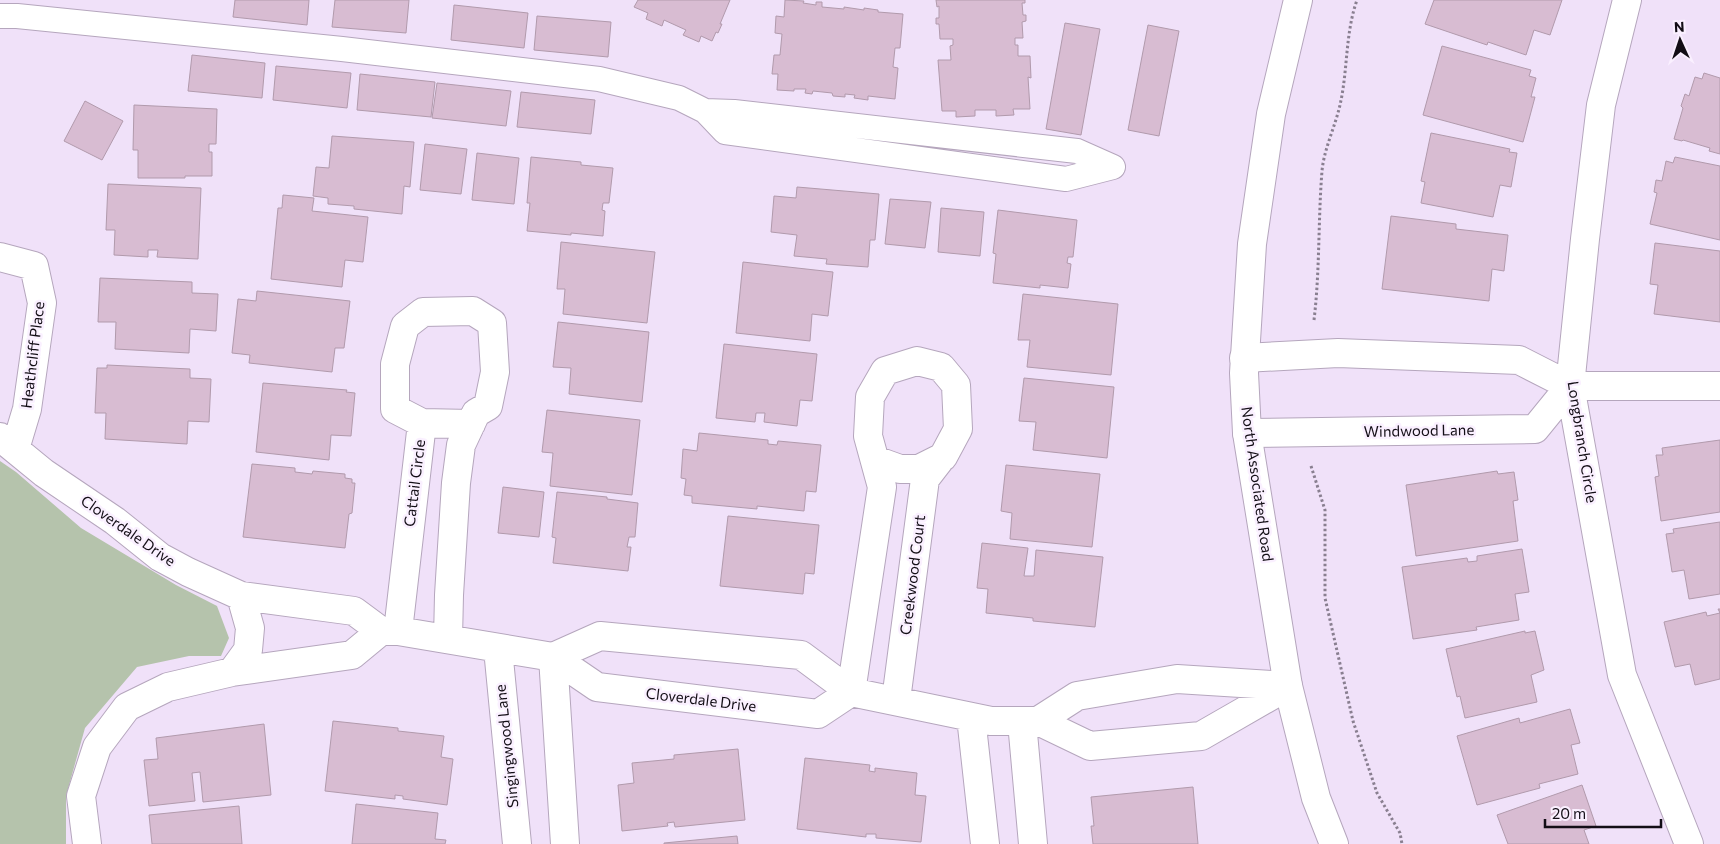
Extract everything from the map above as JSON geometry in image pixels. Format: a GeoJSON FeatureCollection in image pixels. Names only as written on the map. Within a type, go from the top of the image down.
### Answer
{"type":"FeatureCollection","features":[{"type":"Feature","properties":{"kind":"street","name":"North Associated Road"},"geometry":{"type":"LineString","coordinates":[[1298,0],[1271,114],[1252,244],[1244,373],[1247,433],[1288,686],[1316,798],[1334,844]]}},
{"type":"Feature","properties":{"kind":"street","name":"Longbranch Circle"},"geometry":{"type":"LineString","coordinates":[[1627,0],[1601,106],[1570,386],[1622,675],[1689,844]]}},
{"type":"Feature","properties":{"kind":"street","name":"Heathcliff Place"},"geometry":{"type":"LineString","coordinates":[[0,257],[34,266],[42,303],[28,409],[8,443]]}},
{"type":"Feature","properties":{"kind":"street","name":"Cattail Circle"},"geometry":{"type":"LineString","coordinates":[[389,631],[422,423],[395,409],[394,364],[406,326],[423,312],[473,310],[492,322],[495,372],[488,406],[476,413],[461,446],[456,483],[448,640]]}},
{"type":"Feature","properties":{"kind":"street"},"geometry":{"type":"LineString","coordinates":[[1244,358],[1338,354],[1519,360],[1570,386],[1720,386]]}},
{"type":"Feature","properties":{"kind":"street","name":"Creekwood Court"},"geometry":{"type":"LineString","coordinates":[[851,692],[882,487],[868,436],[870,397],[885,371],[917,361],[942,367],[956,385],[958,428],[943,456],[925,479],[896,700]]}},
{"type":"Feature","properties":{"kind":"street","name":"Windwood Lane"},"geometry":{"type":"LineString","coordinates":[[1247,433],[1535,429],[1570,386]]}},
{"type":"Feature","properties":{"kind":"street"},"geometry":{"type":"LineString","coordinates":[[422,423],[471,424]]}},
{"type":"Feature","properties":{"kind":"street","name":"Cloverdale Drive"},"geometry":{"type":"LineString","coordinates":[[8,443],[44,472],[114,521],[160,557],[241,596],[354,611],[389,631],[553,657],[597,687],[818,714],[851,692]]}},
{"type":"Feature","properties":{"kind":"street"},"geometry":{"type":"LineString","coordinates":[[875,460],[900,469],[919,470],[943,456]]}},
{"type":"Feature","properties":{"kind":"street"},"geometry":{"type":"LineString","coordinates":[[232,672],[248,650],[250,628],[241,596]]}},
{"type":"Feature","properties":{"kind":"street"},"geometry":{"type":"LineString","coordinates":[[87,844],[81,796],[97,747],[127,707],[168,687],[232,672],[352,655],[389,631]]}},
{"type":"Feature","properties":{"kind":"street"},"geometry":{"type":"LineString","coordinates":[[565,844],[553,657],[600,636],[801,655],[851,692],[991,721],[1030,722],[1090,746],[1202,736],[1288,686]]}},
{"type":"Feature","properties":{"kind":"street","name":"Singingwood Lane"},"geometry":{"type":"LineString","coordinates":[[498,648],[517,844]]}},
{"type":"Feature","properties":{"kind":"street"},"geometry":{"type":"LineString","coordinates":[[1030,722],[1077,696],[1177,679],[1288,686]]}},
{"type":"Feature","properties":{"kind":"street"},"geometry":{"type":"LineString","coordinates":[[971,717],[985,844]]}},
{"type":"Feature","properties":{"kind":"street"},"geometry":{"type":"LineString","coordinates":[[1030,722],[1033,844]]}},
{"type":"Feature","properties":{"kind":"lane"},"geometry":{"type":"LineString","coordinates":[[0,16],[17,16],[312,46],[599,79],[679,98],[705,111],[725,132],[1066,179],[1113,167],[1077,151],[734,112],[705,111]]}},
{"type":"Feature","properties":{"kind":"green space"},"geometry":{"type":"Polygon","coordinates":[[[0,461],[16,472],[81,528],[176,585],[217,606],[229,638],[221,656],[189,656],[137,667],[85,728],[66,796],[66,844],[0,844],[0,461]]]}},
{"type":"Feature","properties":{"kind":"building"},"geometry":{"type":"Polygon","coordinates":[[[235,0],[309,0],[307,25],[233,17],[235,0]]]}},
{"type":"Feature","properties":{"kind":"building"},"geometry":{"type":"Polygon","coordinates":[[[335,0],[409,0],[406,33],[332,27],[335,0]]]}},
{"type":"Feature","properties":{"kind":"building"},"geometry":{"type":"Polygon","coordinates":[[[638,0],[730,0],[718,33],[716,32],[712,41],[701,36],[699,42],[683,35],[686,30],[664,20],[662,26],[646,19],[648,13],[634,7],[638,0]]]}},
{"type":"Feature","properties":{"kind":"building"},"geometry":{"type":"Polygon","coordinates":[[[785,0],[804,1],[803,3],[816,5],[816,2],[822,2],[822,7],[844,9],[844,7],[864,10],[864,8],[878,10],[878,12],[903,14],[900,48],[895,48],[893,67],[898,68],[895,99],[868,96],[868,100],[854,98],[855,95],[845,94],[845,97],[833,96],[832,93],[813,91],[812,94],[805,93],[806,89],[794,89],[794,91],[777,90],[778,74],[772,74],[774,55],[780,55],[782,34],[775,33],[776,16],[784,17],[785,0]]]}},
{"type":"Feature","properties":{"kind":"building"},"geometry":{"type":"Polygon","coordinates":[[[936,0],[1025,0],[1025,3],[1022,3],[1023,15],[1026,15],[1026,21],[1022,22],[1023,38],[1015,38],[1015,45],[1018,45],[1018,56],[1030,56],[1031,78],[1028,77],[1030,109],[1013,109],[1014,115],[996,116],[996,110],[975,110],[975,116],[956,117],[956,111],[942,111],[938,60],[951,60],[950,46],[953,45],[953,39],[940,39],[939,24],[936,24],[936,18],[939,18],[939,6],[937,7],[936,0]]]}},
{"type":"Feature","properties":{"kind":"building"},"geometry":{"type":"Polygon","coordinates":[[[1434,0],[1562,0],[1550,35],[1534,30],[1526,55],[1488,42],[1487,45],[1425,24],[1434,0]]]}},
{"type":"Feature","properties":{"kind":"building"},"geometry":{"type":"Polygon","coordinates":[[[454,5],[528,13],[524,48],[451,40],[454,5]]]}},
{"type":"Feature","properties":{"kind":"building"},"geometry":{"type":"Polygon","coordinates":[[[537,16],[611,22],[608,57],[534,50],[537,16]]]}},
{"type":"Feature","properties":{"kind":"building"},"geometry":{"type":"Polygon","coordinates":[[[1065,23],[1100,29],[1081,135],[1046,129],[1065,23]]]}},
{"type":"Feature","properties":{"kind":"building"},"geometry":{"type":"Polygon","coordinates":[[[1148,25],[1179,31],[1159,136],[1128,130],[1148,25]]]}},
{"type":"Feature","properties":{"kind":"building"},"geometry":{"type":"Polygon","coordinates":[[[1442,46],[1531,70],[1529,76],[1536,78],[1531,97],[1535,97],[1523,142],[1423,115],[1442,46]]]}},
{"type":"Feature","properties":{"kind":"building"},"geometry":{"type":"Polygon","coordinates":[[[192,55],[265,63],[262,98],[188,91],[192,55]]]}},
{"type":"Feature","properties":{"kind":"building"},"geometry":{"type":"Polygon","coordinates":[[[276,66],[351,73],[347,108],[273,100],[276,66]]]}},
{"type":"Feature","properties":{"kind":"building"},"geometry":{"type":"Polygon","coordinates":[[[1704,73],[1720,78],[1720,154],[1709,151],[1710,148],[1674,139],[1685,94],[1689,96],[1695,77],[1702,79],[1704,73]]]}},
{"type":"Feature","properties":{"kind":"building"},"geometry":{"type":"Polygon","coordinates":[[[360,74],[435,82],[431,117],[357,110],[360,74]]]}},
{"type":"Feature","properties":{"kind":"building"},"geometry":{"type":"Polygon","coordinates":[[[437,83],[511,91],[506,126],[432,118],[437,83]]]}},
{"type":"Feature","properties":{"kind":"building"},"geometry":{"type":"Polygon","coordinates":[[[521,92],[595,100],[591,134],[517,127],[521,92]]]}},
{"type":"Feature","properties":{"kind":"building"},"geometry":{"type":"Polygon","coordinates":[[[85,101],[123,121],[102,160],[64,141],[85,101]]]}},
{"type":"Feature","properties":{"kind":"building"},"geometry":{"type":"Polygon","coordinates":[[[134,105],[217,109],[216,144],[209,144],[209,152],[212,152],[212,176],[138,178],[138,150],[133,150],[134,105]]]}},
{"type":"Feature","properties":{"kind":"building"},"geometry":{"type":"Polygon","coordinates":[[[1431,133],[1510,149],[1509,152],[1517,153],[1511,187],[1500,185],[1493,217],[1421,203],[1425,182],[1421,181],[1431,133]]]}},
{"type":"Feature","properties":{"kind":"building"},"geometry":{"type":"Polygon","coordinates":[[[332,136],[414,142],[410,187],[404,186],[402,214],[328,204],[328,198],[313,196],[316,167],[329,168],[332,136]]]}},
{"type":"Feature","properties":{"kind":"building"},"geometry":{"type":"Polygon","coordinates":[[[425,144],[467,149],[461,194],[420,190],[425,144]]]}},
{"type":"Feature","properties":{"kind":"building"},"geometry":{"type":"Polygon","coordinates":[[[477,153],[519,158],[514,204],[472,200],[477,153]]]}},
{"type":"Feature","properties":{"kind":"building"},"geometry":{"type":"Polygon","coordinates":[[[531,157],[581,162],[581,165],[613,168],[609,203],[603,203],[602,210],[605,211],[603,236],[527,231],[530,203],[527,203],[531,157]]]}},
{"type":"Feature","properties":{"kind":"building"},"geometry":{"type":"Polygon","coordinates":[[[1675,157],[1720,166],[1720,240],[1650,224],[1657,193],[1654,192],[1656,180],[1662,181],[1666,161],[1673,163],[1675,157]]]}},
{"type":"Feature","properties":{"kind":"building"},"geometry":{"type":"Polygon","coordinates":[[[108,184],[201,188],[198,259],[157,257],[158,250],[148,250],[148,257],[114,255],[115,230],[106,230],[108,184]]]}},
{"type":"Feature","properties":{"kind":"building"},"geometry":{"type":"Polygon","coordinates":[[[797,187],[879,194],[875,240],[870,240],[868,267],[826,264],[827,259],[794,256],[797,235],[771,232],[774,196],[796,198],[797,187]]]}},
{"type":"Feature","properties":{"kind":"building"},"geometry":{"type":"Polygon","coordinates":[[[283,195],[314,198],[312,211],[368,217],[363,262],[345,260],[342,287],[271,279],[278,208],[282,208],[283,195]]]}},
{"type":"Feature","properties":{"kind":"building"},"geometry":{"type":"Polygon","coordinates":[[[890,199],[931,202],[925,248],[885,244],[890,199]]]}},
{"type":"Feature","properties":{"kind":"building"},"geometry":{"type":"Polygon","coordinates":[[[941,208],[984,212],[980,256],[938,252],[941,208]]]}},
{"type":"Feature","properties":{"kind":"building"},"geometry":{"type":"Polygon","coordinates":[[[998,210],[1077,220],[1073,257],[1068,257],[1067,263],[1071,264],[1068,288],[1040,285],[1040,288],[993,283],[996,254],[993,253],[998,210]]]}},
{"type":"Feature","properties":{"kind":"building"},"geometry":{"type":"Polygon","coordinates":[[[1391,216],[1456,224],[1456,229],[1508,235],[1504,271],[1492,269],[1489,301],[1382,289],[1391,216]]]}},
{"type":"Feature","properties":{"kind":"building"},"geometry":{"type":"Polygon","coordinates":[[[561,242],[655,252],[647,323],[563,314],[565,289],[557,289],[561,242]]]}},
{"type":"Feature","properties":{"kind":"building"},"geometry":{"type":"Polygon","coordinates":[[[1655,243],[1720,251],[1720,322],[1654,314],[1658,285],[1650,284],[1655,243]]]}},
{"type":"Feature","properties":{"kind":"building"},"geometry":{"type":"Polygon","coordinates":[[[743,262],[833,272],[828,316],[812,314],[810,341],[736,333],[743,262]]]}},
{"type":"Feature","properties":{"kind":"building"},"geometry":{"type":"Polygon","coordinates":[[[100,278],[192,282],[192,293],[218,294],[216,331],[190,329],[189,353],[115,349],[116,322],[98,322],[100,278]]]}},
{"type":"Feature","properties":{"kind":"building"},"geometry":{"type":"Polygon","coordinates":[[[257,291],[350,301],[344,348],[335,348],[332,372],[249,363],[250,355],[232,353],[238,299],[256,301],[257,291]]]}},
{"type":"Feature","properties":{"kind":"building"},"geometry":{"type":"Polygon","coordinates":[[[1023,294],[1118,304],[1111,375],[1027,367],[1030,340],[1018,340],[1023,294]]]}},
{"type":"Feature","properties":{"kind":"building"},"geometry":{"type":"Polygon","coordinates":[[[558,322],[649,332],[642,402],[569,394],[571,368],[553,367],[558,322]]]}},
{"type":"Feature","properties":{"kind":"building"},"geometry":{"type":"Polygon","coordinates":[[[724,344],[817,354],[812,401],[800,400],[797,426],[764,422],[765,413],[756,413],[755,422],[716,418],[724,344]]]}},
{"type":"Feature","properties":{"kind":"building"},"geometry":{"type":"Polygon","coordinates":[[[107,365],[190,369],[190,378],[211,379],[209,422],[188,421],[187,444],[105,439],[106,413],[95,413],[97,368],[107,368],[107,365]]]}},
{"type":"Feature","properties":{"kind":"building"},"geometry":{"type":"Polygon","coordinates":[[[1024,378],[1114,387],[1107,458],[1033,450],[1036,422],[1019,421],[1024,378]]]}},
{"type":"Feature","properties":{"kind":"building"},"geometry":{"type":"Polygon","coordinates":[[[263,383],[347,390],[346,392],[355,393],[351,436],[331,435],[329,460],[256,452],[263,383]]]}},
{"type":"Feature","properties":{"kind":"building"},"geometry":{"type":"Polygon","coordinates":[[[547,410],[640,420],[632,495],[550,486],[553,453],[542,452],[547,410]]]}},
{"type":"Feature","properties":{"kind":"building"},"geometry":{"type":"Polygon","coordinates":[[[699,433],[768,440],[768,444],[777,445],[778,441],[821,445],[816,492],[806,491],[804,511],[757,506],[757,509],[692,503],[692,496],[684,495],[686,479],[681,478],[683,449],[697,451],[699,433]]]}},
{"type":"Feature","properties":{"kind":"building"},"geometry":{"type":"Polygon","coordinates":[[[1720,440],[1720,512],[1661,521],[1655,477],[1659,476],[1656,455],[1663,455],[1662,448],[1720,440]]]}},
{"type":"Feature","properties":{"kind":"building"},"geometry":{"type":"Polygon","coordinates":[[[252,464],[295,468],[295,472],[312,474],[313,471],[345,474],[345,478],[352,479],[352,483],[355,483],[352,513],[349,514],[345,548],[243,537],[252,464]]]}},
{"type":"Feature","properties":{"kind":"building"},"geometry":{"type":"Polygon","coordinates":[[[1006,465],[1100,474],[1092,547],[1010,539],[1012,513],[1001,511],[1006,465]]]}},
{"type":"Feature","properties":{"kind":"building"},"geometry":{"type":"Polygon","coordinates":[[[1497,471],[1498,474],[1514,472],[1518,500],[1513,501],[1518,541],[1416,556],[1406,485],[1497,471]]]}},
{"type":"Feature","properties":{"kind":"building"},"geometry":{"type":"Polygon","coordinates":[[[503,487],[544,492],[539,537],[498,533],[503,487]]]}},
{"type":"Feature","properties":{"kind":"building"},"geometry":{"type":"Polygon","coordinates":[[[557,492],[607,497],[607,499],[638,503],[635,537],[629,537],[627,547],[631,547],[628,571],[553,563],[556,538],[552,537],[557,492]]]}},
{"type":"Feature","properties":{"kind":"building"},"geometry":{"type":"Polygon","coordinates":[[[728,516],[819,525],[814,574],[805,573],[803,594],[720,586],[728,516]]]}},
{"type":"Feature","properties":{"kind":"building"},"geometry":{"type":"Polygon","coordinates":[[[1720,522],[1720,594],[1689,599],[1684,570],[1672,572],[1666,534],[1674,533],[1673,529],[1720,522]]]}},
{"type":"Feature","properties":{"kind":"building"},"geometry":{"type":"Polygon","coordinates":[[[982,543],[1028,548],[1024,576],[1034,576],[1036,550],[1103,557],[1095,627],[1033,621],[1033,618],[986,613],[988,589],[977,588],[982,543]]]}},
{"type":"Feature","properties":{"kind":"building"},"geometry":{"type":"Polygon","coordinates":[[[1522,549],[1529,592],[1515,594],[1519,620],[1476,627],[1477,630],[1413,639],[1402,567],[1467,558],[1468,562],[1477,561],[1477,556],[1522,549]]]}},
{"type":"Feature","properties":{"kind":"building"},"geometry":{"type":"Polygon","coordinates":[[[1706,612],[1707,616],[1720,613],[1720,679],[1695,685],[1690,664],[1675,667],[1664,622],[1706,612]]]}},
{"type":"Feature","properties":{"kind":"building"},"geometry":{"type":"Polygon","coordinates":[[[1525,631],[1525,633],[1535,631],[1544,670],[1531,675],[1537,702],[1465,718],[1460,696],[1457,697],[1446,649],[1525,631]]]}},
{"type":"Feature","properties":{"kind":"building"},"geometry":{"type":"Polygon","coordinates":[[[1570,709],[1580,743],[1571,745],[1578,774],[1539,784],[1540,788],[1477,805],[1457,736],[1519,718],[1520,723],[1570,709]]]}},
{"type":"Feature","properties":{"kind":"building"},"geometry":{"type":"Polygon","coordinates":[[[333,721],[398,728],[398,731],[444,736],[441,757],[453,759],[447,805],[403,799],[403,796],[395,795],[395,799],[325,791],[333,721]]]}},
{"type":"Feature","properties":{"kind":"building"},"geometry":{"type":"Polygon","coordinates":[[[264,724],[271,795],[203,802],[200,772],[192,773],[195,801],[149,806],[144,760],[158,759],[156,738],[264,724]]]}},
{"type":"Feature","properties":{"kind":"building"},"geometry":{"type":"Polygon","coordinates":[[[738,749],[745,820],[675,827],[674,822],[667,823],[668,826],[622,831],[618,785],[634,783],[632,763],[674,759],[674,755],[738,749]]]}},
{"type":"Feature","properties":{"kind":"building"},"geometry":{"type":"Polygon","coordinates":[[[805,758],[870,765],[869,771],[875,772],[875,768],[917,773],[915,795],[926,796],[921,842],[876,838],[876,834],[866,834],[866,837],[797,829],[805,758]]]}},
{"type":"Feature","properties":{"kind":"building"},"geometry":{"type":"Polygon","coordinates":[[[1582,785],[1596,826],[1584,830],[1589,844],[1508,844],[1497,815],[1582,785]]]}},
{"type":"Feature","properties":{"kind":"building"},"geometry":{"type":"Polygon","coordinates":[[[1193,787],[1198,844],[1093,844],[1091,826],[1094,826],[1091,797],[1193,787]]]}},
{"type":"Feature","properties":{"kind":"building"},"geometry":{"type":"Polygon","coordinates":[[[356,804],[438,813],[435,839],[446,840],[445,844],[352,844],[356,804]]]}},
{"type":"Feature","properties":{"kind":"building"},"geometry":{"type":"Polygon","coordinates":[[[239,806],[242,844],[152,844],[149,815],[239,806]]]}},
{"type":"Feature","properties":{"kind":"building"},"geometry":{"type":"Polygon","coordinates":[[[737,836],[738,844],[664,844],[664,843],[737,836]]]}}]}
